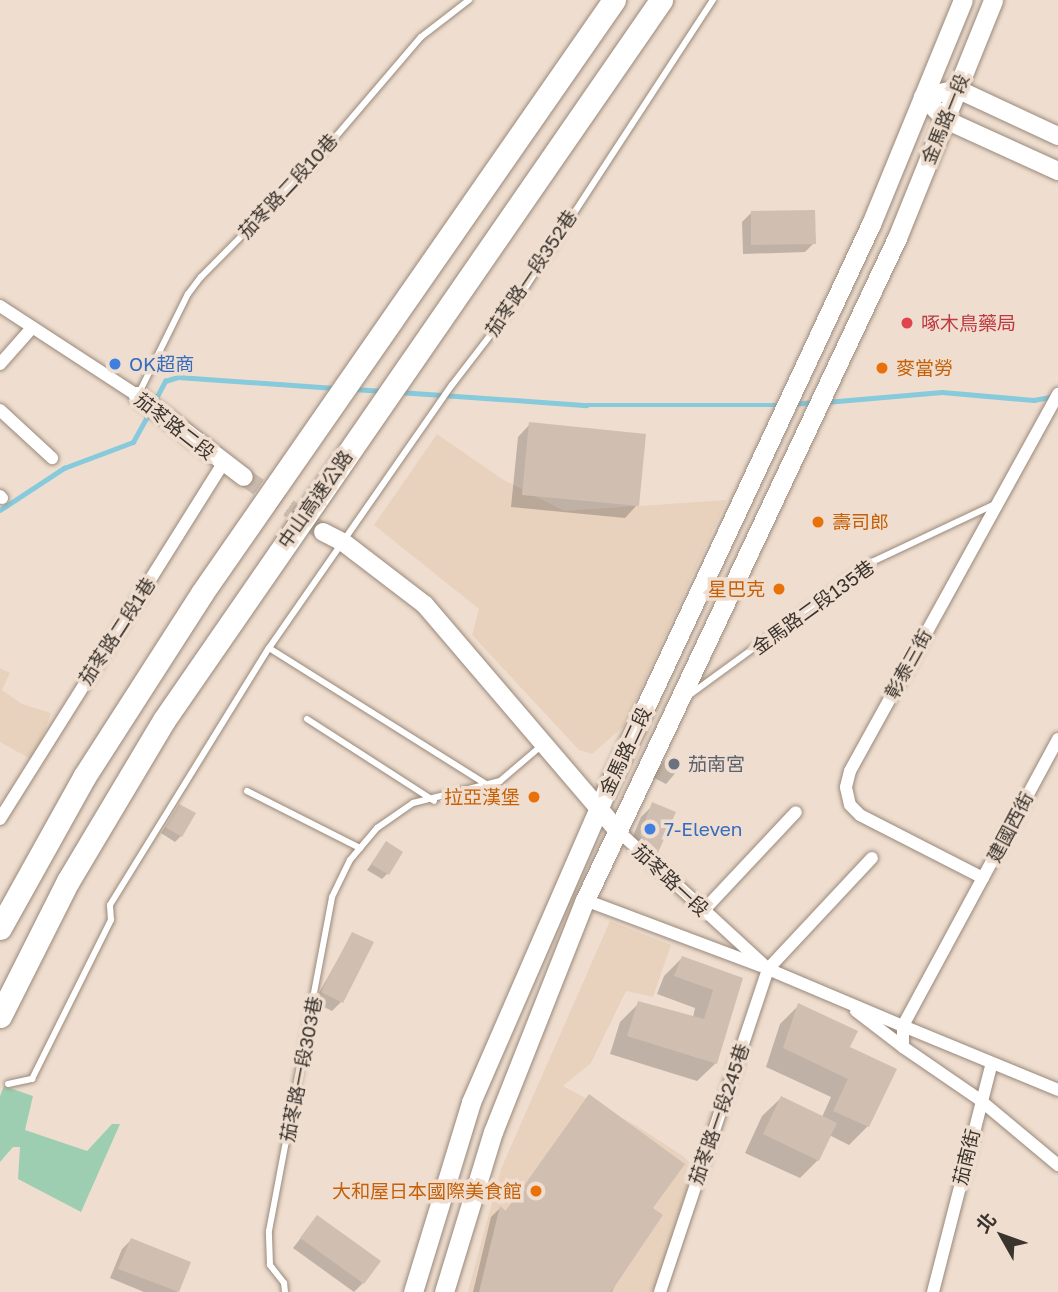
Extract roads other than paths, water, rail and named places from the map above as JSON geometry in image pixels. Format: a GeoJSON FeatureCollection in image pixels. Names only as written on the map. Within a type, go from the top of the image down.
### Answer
{"type":"FeatureCollection","features":[{"type":"Feature","properties":{"kind":"highway","name":"中山高速公路"},"geometry":{"type":"LineString","coordinates":[[0,928],[84,777],[202,593],[614,0]]}},
{"type":"Feature","properties":{"kind":"highway","name":"中山高速公路"},"geometry":{"type":"LineString","coordinates":[[0,1016],[68,881],[164,720],[660,0]]}},
{"type":"Feature","properties":{"kind":"main road","name":"金馬路一段"},"geometry":{"type":"LineString","coordinates":[[871,224],[963,0]]}},
{"type":"Feature","properties":{"kind":"main road","name":"金馬路一段"},"geometry":{"type":"LineString","coordinates":[[897,238],[993,0]]}},
{"type":"Feature","properties":{"kind":"main road","name":"金馬路二段"},"geometry":{"type":"LineString","coordinates":[[413,1292],[471,1102],[598,809],[783,405],[871,224]]}},
{"type":"Feature","properties":{"kind":"main road","name":"金馬路二段"},"geometry":{"type":"LineString","coordinates":[[444,1292],[493,1132],[584,900],[897,238]]}},
{"type":"Feature","properties":{"kind":"street"},"geometry":{"type":"LineString","coordinates":[[923,97],[957,89],[1058,136]]}},
{"type":"Feature","properties":{"kind":"street"},"geometry":{"type":"LineString","coordinates":[[923,97],[946,120],[1058,171]]}},
{"type":"Feature","properties":{"kind":"street","name":"茄苳路二段"},"geometry":{"type":"LineString","coordinates":[[0,306],[147,404],[223,464],[244,477]]}},
{"type":"Feature","properties":{"kind":"street"},"geometry":{"type":"LineString","coordinates":[[0,364],[32,328]]}},
{"type":"Feature","properties":{"kind":"street","name":"彰泰三街"},"geometry":{"type":"LineString","coordinates":[[983,878],[860,815],[850,805],[846,787],[850,771],[1056,398]]}},
{"type":"Feature","properties":{"kind":"street"},"geometry":{"type":"LineString","coordinates":[[0,411],[52,458]]}},
{"type":"Feature","properties":{"kind":"street","name":"茄苳路二段1巷"},"geometry":{"type":"LineString","coordinates":[[0,819],[6,796],[223,464]]}},
{"type":"Feature","properties":{"kind":"street","name":"茄苳路一段"},"geometry":{"type":"LineString","coordinates":[[323,532],[343,542],[425,605],[616,829],[768,969],[1058,1090]]}},
{"type":"Feature","properties":{"kind":"street","name":"建國西街"},"geometry":{"type":"LineString","coordinates":[[903,1026],[1058,739]]}},
{"type":"Feature","properties":{"kind":"street"},"geometry":{"type":"LineString","coordinates":[[704,910],[796,811]]}},
{"type":"Feature","properties":{"kind":"street"},"geometry":{"type":"LineString","coordinates":[[584,900],[768,969],[872,858]]}},
{"type":"Feature","properties":{"kind":"street","name":"茄苳路一段245巷"},"geometry":{"type":"LineString","coordinates":[[660,1292],[768,969]]}},
{"type":"Feature","properties":{"kind":"street"},"geometry":{"type":"LineString","coordinates":[[839,998],[903,1047],[980,1100],[1058,1165]]}},
{"type":"Feature","properties":{"kind":"street"},"geometry":{"type":"LineString","coordinates":[[903,1026],[903,1047]]}},
{"type":"Feature","properties":{"kind":"street","name":"茄南街"},"geometry":{"type":"LineString","coordinates":[[933,1292],[980,1100],[992,1063]]}},
{"type":"Feature","properties":{"kind":"lane","name":"茄苳路二段10巷"},"geometry":{"type":"LineString","coordinates":[[147,404],[188,294],[201,277],[309,168],[421,37],[469,0]]}},
{"type":"Feature","properties":{"kind":"lane","name":"茄苳路一段352巷"},"geometry":{"type":"LineString","coordinates":[[8,1084],[32,1079],[111,920],[110,905],[269,648],[452,385],[516,302],[713,0]]}},
{"type":"Feature","properties":{"kind":"lane","name":"金馬路二段135巷"},"geometry":{"type":"LineString","coordinates":[[674,705],[872,562],[996,504]]}},
{"type":"Feature","properties":{"kind":"lane"},"geometry":{"type":"LineString","coordinates":[[269,648],[489,786]]}},
{"type":"Feature","properties":{"kind":"lane"},"geometry":{"type":"LineString","coordinates":[[307,719],[434,801]]}},
{"type":"Feature","properties":{"kind":"lane","name":"茄苳路一段303巷"},"geometry":{"type":"LineString","coordinates":[[285,1292],[284,1283],[270,1265],[269,1231],[332,897],[360,848],[377,828],[413,803],[434,801],[489,786],[545,744]]}},
{"type":"Feature","properties":{"kind":"lane"},"geometry":{"type":"LineString","coordinates":[[247,791],[360,848]]}},
{"type":"Feature","properties":{"kind":"waterway"},"geometry":{"type":"LineString","coordinates":[[154,402],[165,381],[178,377],[335,388]]}},
{"type":"Feature","properties":{"kind":"waterway"},"geometry":{"type":"LineString","coordinates":[[354,389],[383,391]]}},
{"type":"Feature","properties":{"kind":"waterway"},"geometry":{"type":"LineString","coordinates":[[399,392],[587,405],[778,405]]}},
{"type":"Feature","properties":{"kind":"waterway"},"geometry":{"type":"LineString","coordinates":[[826,402],[942,392],[1034,400],[1054,396]]}},
{"type":"Feature","properties":{"kind":"waterway"},"geometry":{"type":"LineString","coordinates":[[794,404],[813,402]]}},
{"type":"Feature","properties":{"kind":"waterway"},"geometry":{"type":"LineString","coordinates":[[0,510],[64,468],[133,442],[151,410]]}},
{"type":"Feature","properties":{"kind":"tunnel"},"geometry":{"type":"LineString","coordinates":[[244,477],[323,532]]}},
{"type":"Feature","properties":{"kind":"place","name":"啄木鳥藥局"},"geometry":{"type":"Point","coordinates":[907,323]}},
{"type":"Feature","properties":{"kind":"place","name":"OK超商"},"geometry":{"type":"Point","coordinates":[115,364]}},
{"type":"Feature","properties":{"kind":"place","name":"麥當勞"},"geometry":{"type":"Point","coordinates":[882,368]}},
{"type":"Feature","properties":{"kind":"place","name":"壽司郎"},"geometry":{"type":"Point","coordinates":[818,522]}},
{"type":"Feature","properties":{"kind":"place","name":"星巴克"},"geometry":{"type":"Point","coordinates":[779,589]}},
{"type":"Feature","properties":{"kind":"place","name":"茄南宮"},"geometry":{"type":"Point","coordinates":[674,764]}},
{"type":"Feature","properties":{"kind":"place","name":"拉亞漢堡"},"geometry":{"type":"Point","coordinates":[534,797]}},
{"type":"Feature","properties":{"kind":"place","name":"7-Eleven"},"geometry":{"type":"Point","coordinates":[650,829]}},
{"type":"Feature","properties":{"kind":"place","name":"大和屋日本國際美食館"},"geometry":{"type":"Point","coordinates":[536,1191]}}]}
